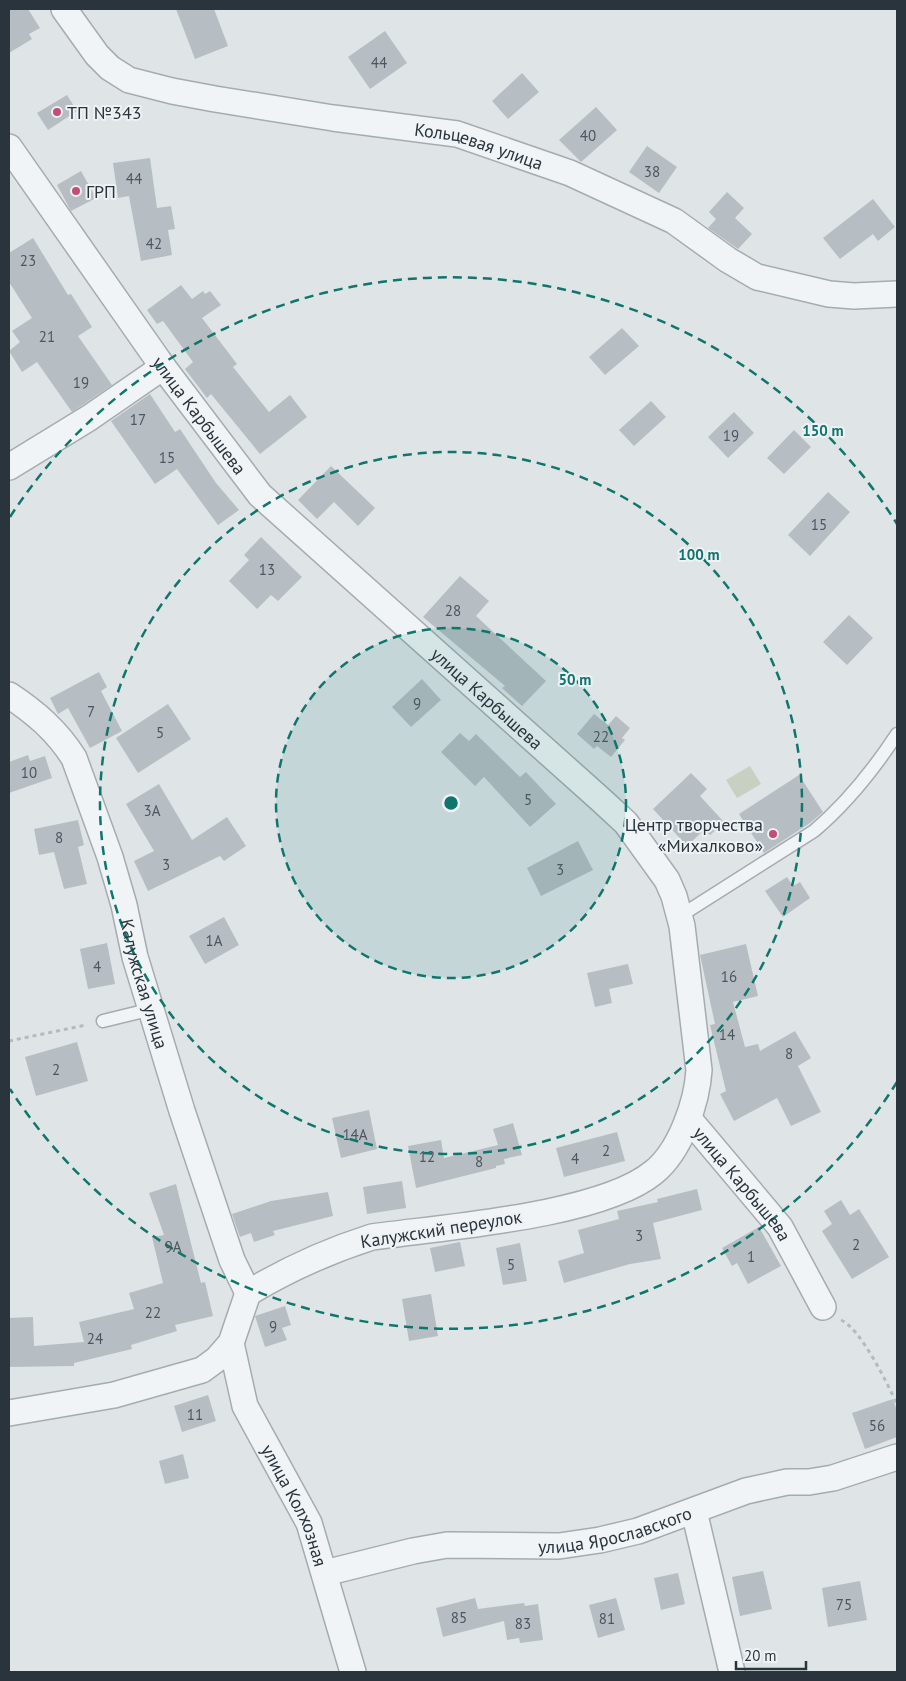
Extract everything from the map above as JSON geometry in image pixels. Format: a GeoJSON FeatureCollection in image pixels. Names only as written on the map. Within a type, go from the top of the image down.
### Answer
{"type":"FeatureCollection","features":[{"type":"Feature","properties":{"kind":"street","name":"Кольцевая улица"},"geometry":{"type":"LineString","coordinates":[[64,9],[97,55],[110,68],[129,80],[215,99],[333,118],[457,134],[570,173],[674,221],[728,260],[757,277],[829,294],[854,296],[897,294]]}},
{"type":"Feature","properties":{"kind":"street","name":"улица Карбышева"},"geometry":{"type":"LineString","coordinates":[[9,147],[163,368],[260,495],[626,824],[667,880],[680,916],[699,1070],[698,1083],[689,1119],[780,1227],[833,1314]]}},
{"type":"Feature","properties":{"kind":"street"},"geometry":{"type":"LineString","coordinates":[[9,467],[89,418],[163,368]]}},
{"type":"Feature","properties":{"kind":"street","name":"Калужская улица"},"geometry":{"type":"LineString","coordinates":[[9,696],[44,721],[66,745],[74,758],[110,857],[124,905],[135,957],[182,1111],[232,1260],[248,1293]]}},
{"type":"Feature","properties":{"kind":"street","name":"Калужский переулок"},"geometry":{"type":"LineString","coordinates":[[248,1293],[304,1262],[372,1236],[549,1211],[627,1189],[645,1179],[661,1166],[689,1119]]}},
{"type":"Feature","properties":{"kind":"street"},"geometry":{"type":"LineString","coordinates":[[9,1413],[114,1395],[202,1370],[217,1359],[231,1343],[248,1293]]}},
{"type":"Feature","properties":{"kind":"street","name":"улица Колхозная"},"geometry":{"type":"LineString","coordinates":[[231,1343],[245,1406],[309,1524],[353,1672]]}},
{"type":"Feature","properties":{"kind":"street","name":"улица Ярославского"},"geometry":{"type":"LineString","coordinates":[[325,1573],[405,1553],[447,1545],[559,1546],[600,1540],[638,1530],[746,1491],[787,1482],[809,1482],[833,1478],[897,1457]]}},
{"type":"Feature","properties":{"kind":"street"},"geometry":{"type":"LineString","coordinates":[[694,1511],[732,1672]]}},
{"type":"Feature","properties":{"kind":"lane"},"geometry":{"type":"LineString","coordinates":[[680,916],[814,831],[834,814],[872,770],[897,734]]}},
{"type":"Feature","properties":{"kind":"lane"},"geometry":{"type":"LineString","coordinates":[[103,1021],[152,1009]]}},
{"type":"Feature","properties":{"kind":"path"},"geometry":{"type":"LineString","coordinates":[[9,1041],[103,1021]]}},
{"type":"Feature","properties":{"kind":"path"},"geometry":{"type":"LineString","coordinates":[[833,1314],[859,1338],[880,1369],[897,1404]]}},
{"type":"Feature","properties":{"kind":"green space"},"geometry":{"type":"Polygon","coordinates":[[[750,766],[761,784],[737,798],[726,780],[750,766]]]}},
{"type":"Feature","properties":{"kind":"building"},"geometry":{"type":"Polygon","coordinates":[[[9,9],[28,9],[40,28],[29,34],[32,39],[9,53],[9,9]]]}},
{"type":"Feature","properties":{"kind":"building"},"geometry":{"type":"Polygon","coordinates":[[[176,9],[214,9],[228,46],[195,59],[176,9]]]}},
{"type":"Feature","properties":{"kind":"building"},"geometry":{"type":"Polygon","coordinates":[[[385,31],[407,63],[370,89],[348,57],[385,31]]]}},
{"type":"Feature","properties":{"kind":"building"},"geometry":{"type":"Polygon","coordinates":[[[522,73],[539,92],[508,119],[492,101],[522,73]]]}},
{"type":"Feature","properties":{"kind":"building","name":"ТП №343"},"geometry":{"type":"Polygon","coordinates":[[[67,95],[77,111],[48,130],[37,113],[67,95]]]}},
{"type":"Feature","properties":{"kind":"building"},"geometry":{"type":"Polygon","coordinates":[[[596,107],[617,130],[581,162],[559,140],[596,107]]]}},
{"type":"Feature","properties":{"kind":"building"},"geometry":{"type":"Polygon","coordinates":[[[647,146],[677,167],[659,193],[629,172],[647,146]]]}},
{"type":"Feature","properties":{"kind":"building"},"geometry":{"type":"Polygon","coordinates":[[[150,158],[157,208],[171,206],[175,229],[168,230],[172,255],[141,261],[129,196],[118,198],[113,163],[150,158]]]}},
{"type":"Feature","properties":{"kind":"building","name":"ГРП"},"geometry":{"type":"Polygon","coordinates":[[[81,171],[96,198],[71,211],[57,185],[81,171]]]}},
{"type":"Feature","properties":{"kind":"building"},"geometry":{"type":"Polygon","coordinates":[[[727,192],[744,208],[735,218],[752,234],[738,249],[708,228],[716,219],[709,212],[727,192]]]}},
{"type":"Feature","properties":{"kind":"building"},"geometry":{"type":"Polygon","coordinates":[[[873,199],[895,227],[878,241],[873,234],[840,259],[823,238],[873,199]]]}},
{"type":"Feature","properties":{"kind":"building"},"geometry":{"type":"Polygon","coordinates":[[[33,238],[68,295],[71,294],[92,327],[78,336],[112,385],[72,412],[37,362],[22,372],[9,351],[20,342],[12,331],[32,318],[9,282],[9,253],[33,238]]]}},
{"type":"Feature","properties":{"kind":"building"},"geometry":{"type":"Polygon","coordinates":[[[181,285],[192,299],[203,291],[205,294],[210,291],[221,305],[202,318],[237,364],[233,367],[269,412],[290,395],[307,417],[260,454],[211,394],[207,398],[185,369],[193,362],[163,321],[157,324],[147,310],[181,285]]]}},
{"type":"Feature","properties":{"kind":"building"},"geometry":{"type":"Polygon","coordinates":[[[622,328],[639,346],[605,375],[589,357],[622,328]]]}},
{"type":"Feature","properties":{"kind":"building"},"geometry":{"type":"Polygon","coordinates":[[[150,394],[175,432],[180,429],[216,483],[239,510],[218,525],[177,469],[155,484],[111,421],[150,394]]]}},
{"type":"Feature","properties":{"kind":"building"},"geometry":{"type":"Polygon","coordinates":[[[651,401],[666,417],[634,446],[619,430],[651,401]]]}},
{"type":"Feature","properties":{"kind":"building"},"geometry":{"type":"Polygon","coordinates":[[[734,412],[754,433],[728,458],[708,437],[734,412]]]}},
{"type":"Feature","properties":{"kind":"building"},"geometry":{"type":"Polygon","coordinates":[[[794,430],[811,447],[784,474],[767,458],[794,430]]]}},
{"type":"Feature","properties":{"kind":"building"},"geometry":{"type":"Polygon","coordinates":[[[331,466],[375,508],[358,526],[334,502],[317,519],[298,500],[331,466]]]}},
{"type":"Feature","properties":{"kind":"building"},"geometry":{"type":"Polygon","coordinates":[[[828,492],[850,512],[810,556],[788,535],[828,492]]]}},
{"type":"Feature","properties":{"kind":"building"},"geometry":{"type":"Polygon","coordinates":[[[261,537],[302,577],[278,601],[271,595],[257,609],[229,581],[249,560],[244,555],[261,537]]]}},
{"type":"Feature","properties":{"kind":"building"},"geometry":{"type":"Polygon","coordinates":[[[460,576],[489,601],[476,616],[546,681],[522,706],[502,688],[505,686],[423,617],[460,576]]]}},
{"type":"Feature","properties":{"kind":"building"},"geometry":{"type":"Polygon","coordinates":[[[849,615],[873,638],[847,665],[823,642],[849,615]]]}},
{"type":"Feature","properties":{"kind":"building"},"geometry":{"type":"Polygon","coordinates":[[[99,672],[107,687],[101,691],[122,731],[90,748],[68,708],[58,714],[50,698],[99,672]]]}},
{"type":"Feature","properties":{"kind":"building"},"geometry":{"type":"Polygon","coordinates":[[[422,679],[441,700],[411,727],[392,707],[422,679]]]}},
{"type":"Feature","properties":{"kind":"building"},"geometry":{"type":"Polygon","coordinates":[[[168,704],[191,739],[138,773],[116,738],[168,704]]]}},
{"type":"Feature","properties":{"kind":"building"},"geometry":{"type":"Polygon","coordinates":[[[594,714],[608,725],[616,716],[630,728],[622,738],[625,740],[611,757],[597,746],[594,749],[577,734],[594,714]]]}},
{"type":"Feature","properties":{"kind":"building"},"geometry":{"type":"Polygon","coordinates":[[[460,733],[469,741],[476,734],[520,777],[526,772],[556,804],[530,827],[484,777],[475,786],[441,752],[460,733]]]}},
{"type":"Feature","properties":{"kind":"building"},"geometry":{"type":"Polygon","coordinates":[[[28,755],[30,761],[45,756],[52,778],[9,793],[9,762],[28,755]]]}},
{"type":"Feature","properties":{"kind":"building"},"geometry":{"type":"Polygon","coordinates":[[[691,773],[707,789],[700,796],[724,822],[710,835],[704,830],[687,846],[653,809],[691,773]]]}},
{"type":"Feature","properties":{"kind":"building","name":"Центр творчества «Михалково»"},"geometry":{"type":"Polygon","coordinates":[[[799,775],[823,812],[810,823],[764,853],[739,814],[799,775]]]}},
{"type":"Feature","properties":{"kind":"building"},"geometry":{"type":"Polygon","coordinates":[[[159,784],[192,840],[227,817],[246,846],[224,861],[220,856],[148,891],[134,861],[154,851],[126,804],[159,784]]]}},
{"type":"Feature","properties":{"kind":"building"},"geometry":{"type":"Polygon","coordinates":[[[78,820],[84,845],[78,847],[87,884],[64,889],[54,852],[39,855],[34,829],[78,820]]]}},
{"type":"Feature","properties":{"kind":"building"},"geometry":{"type":"Polygon","coordinates":[[[578,841],[593,870],[541,896],[527,868],[578,841]]]}},
{"type":"Feature","properties":{"kind":"building"},"geometry":{"type":"Polygon","coordinates":[[[787,877],[793,886],[800,882],[810,898],[783,917],[765,891],[787,877]]]}},
{"type":"Feature","properties":{"kind":"building"},"geometry":{"type":"Polygon","coordinates":[[[224,917],[239,945],[205,964],[189,936],[224,917]]]}},
{"type":"Feature","properties":{"kind":"building"},"geometry":{"type":"Polygon","coordinates":[[[107,943],[115,984],[88,989],[80,949],[107,943]]]}},
{"type":"Feature","properties":{"kind":"building"},"geometry":{"type":"Polygon","coordinates":[[[746,944],[758,996],[733,1002],[745,1047],[758,1044],[760,1051],[795,1031],[811,1058],[798,1066],[821,1112],[791,1126],[777,1098],[734,1121],[720,1094],[726,1091],[710,1025],[715,1024],[700,955],[746,944]]]}},
{"type":"Feature","properties":{"kind":"building"},"geometry":{"type":"Polygon","coordinates":[[[628,964],[633,984],[609,989],[612,1003],[595,1007],[587,973],[628,964]]]}},
{"type":"Feature","properties":{"kind":"building"},"geometry":{"type":"Polygon","coordinates":[[[77,1042],[88,1081],[36,1096],[25,1057],[77,1042]]]}},
{"type":"Feature","properties":{"kind":"building"},"geometry":{"type":"Polygon","coordinates":[[[369,1110],[377,1149],[341,1158],[332,1118],[369,1110]]]}},
{"type":"Feature","properties":{"kind":"building"},"geometry":{"type":"Polygon","coordinates":[[[513,1123],[522,1155],[504,1159],[505,1164],[496,1166],[496,1168],[416,1188],[408,1146],[441,1140],[444,1158],[498,1145],[493,1129],[513,1123]]]}},
{"type":"Feature","properties":{"kind":"building"},"geometry":{"type":"Polygon","coordinates":[[[617,1132],[625,1161],[564,1177],[556,1148],[617,1132]]]}},
{"type":"Feature","properties":{"kind":"building"},"geometry":{"type":"Polygon","coordinates":[[[402,1181],[406,1208],[367,1214],[363,1187],[402,1181]]]}},
{"type":"Feature","properties":{"kind":"building"},"geometry":{"type":"Polygon","coordinates":[[[176,1184],[201,1283],[205,1282],[213,1316],[175,1325],[177,1331],[131,1345],[132,1349],[74,1363],[74,1366],[9,1367],[9,1318],[33,1317],[34,1346],[84,1342],[79,1322],[134,1309],[129,1293],[163,1283],[152,1237],[164,1235],[149,1193],[176,1184]]]}},
{"type":"Feature","properties":{"kind":"building"},"geometry":{"type":"Polygon","coordinates":[[[697,1189],[702,1210],[653,1223],[661,1259],[630,1264],[564,1283],[558,1261],[584,1253],[578,1230],[619,1219],[617,1211],[658,1202],[657,1199],[697,1189]]]}},
{"type":"Feature","properties":{"kind":"building"},"geometry":{"type":"Polygon","coordinates":[[[328,1192],[333,1216],[273,1231],[275,1235],[254,1242],[251,1233],[240,1237],[232,1214],[271,1201],[328,1192]]]}},
{"type":"Feature","properties":{"kind":"building"},"geometry":{"type":"Polygon","coordinates":[[[841,1200],[850,1215],[859,1209],[889,1257],[852,1279],[822,1231],[832,1224],[824,1211],[841,1200]]]}},
{"type":"Feature","properties":{"kind":"building"},"geometry":{"type":"Polygon","coordinates":[[[759,1227],[781,1266],[748,1284],[737,1263],[732,1266],[722,1248],[759,1227]]]}},
{"type":"Feature","properties":{"kind":"building"},"geometry":{"type":"Polygon","coordinates":[[[460,1242],[465,1266],[435,1272],[430,1248],[460,1242]]]}},
{"type":"Feature","properties":{"kind":"building"},"geometry":{"type":"Polygon","coordinates":[[[520,1243],[527,1281],[503,1285],[496,1248],[520,1243]]]}},
{"type":"Feature","properties":{"kind":"building"},"geometry":{"type":"Polygon","coordinates":[[[431,1294],[438,1336],[409,1341],[402,1299],[431,1294]]]}},
{"type":"Feature","properties":{"kind":"building"},"geometry":{"type":"Polygon","coordinates":[[[285,1306],[291,1325],[282,1328],[287,1340],[265,1347],[255,1316],[285,1306]]]}},
{"type":"Feature","properties":{"kind":"building"},"geometry":{"type":"Polygon","coordinates":[[[208,1395],[216,1421],[182,1432],[174,1406],[208,1395]]]}},
{"type":"Feature","properties":{"kind":"building"},"geometry":{"type":"Polygon","coordinates":[[[893,1399],[897,1411],[897,1437],[865,1449],[852,1413],[893,1399]]]}},
{"type":"Feature","properties":{"kind":"building"},"geometry":{"type":"Polygon","coordinates":[[[183,1454],[189,1478],[165,1484],[159,1461],[183,1454]]]}},
{"type":"Feature","properties":{"kind":"building"},"geometry":{"type":"Polygon","coordinates":[[[763,1571],[772,1609],[740,1616],[732,1577],[763,1571]]]}},
{"type":"Feature","properties":{"kind":"building"},"geometry":{"type":"Polygon","coordinates":[[[678,1573],[685,1604],[661,1610],[654,1578],[678,1573]]]}},
{"type":"Feature","properties":{"kind":"building"},"geometry":{"type":"Polygon","coordinates":[[[860,1581],[867,1620],[828,1627],[822,1588],[860,1581]]]}},
{"type":"Feature","properties":{"kind":"building"},"geometry":{"type":"Polygon","coordinates":[[[475,1598],[478,1609],[524,1603],[525,1606],[538,1604],[543,1640],[520,1643],[519,1638],[507,1640],[504,1621],[443,1637],[436,1608],[475,1598]]]}},
{"type":"Feature","properties":{"kind":"building"},"geometry":{"type":"Polygon","coordinates":[[[616,1598],[625,1630],[598,1638],[589,1605],[616,1598]]]}},
{"type":"Feature","properties":{"kind":"place","name":"ТП №343"},"geometry":{"type":"Point","coordinates":[57,112]}},
{"type":"Feature","properties":{"kind":"place","name":"ГРП"},"geometry":{"type":"Point","coordinates":[76,191]}},
{"type":"Feature","properties":{"kind":"place","name":"Центр творчества «Михалково»"},"geometry":{"type":"Point","coordinates":[773,834]}}]}
